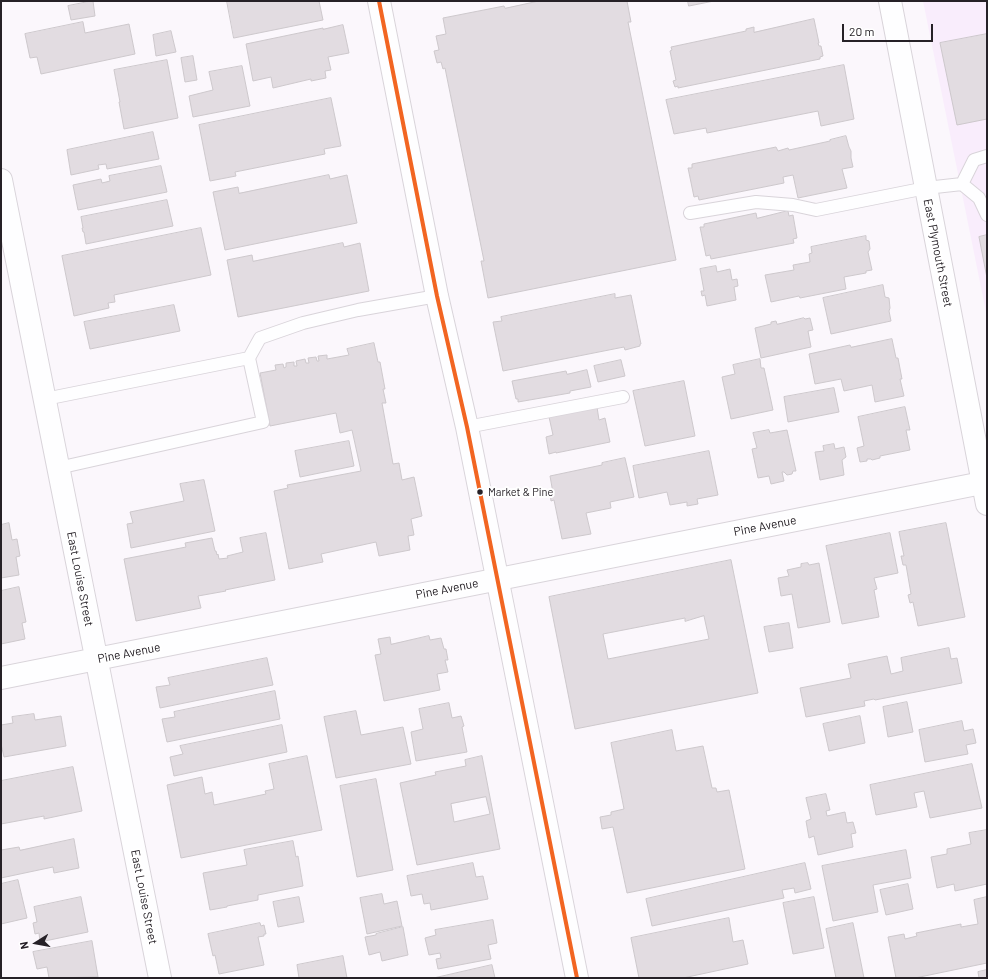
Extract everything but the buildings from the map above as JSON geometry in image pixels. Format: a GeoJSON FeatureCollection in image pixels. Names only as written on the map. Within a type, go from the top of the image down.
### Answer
{"type":"FeatureCollection","features":[{"type":"Feature","properties":{"kind":"street"},"geometry":{"type":"LineString","coordinates":[[379,1],[437,296],[467,427],[577,978]]}},
{"type":"Feature","properties":{"kind":"street","name":"East Plymouth Street"},"geometry":{"type":"LineString","coordinates":[[890,1],[985,482],[987,504]]}},
{"type":"Feature","properties":{"kind":"street","name":"East Louise Street"},"geometry":{"type":"LineString","coordinates":[[1,180],[160,978]]}},
{"type":"Feature","properties":{"kind":"street","name":"Pine Avenue"},"geometry":{"type":"LineString","coordinates":[[1,678],[985,482]]}},
{"type":"Feature","properties":{"kind":"lane"},"geometry":{"type":"LineString","coordinates":[[962,184],[974,160],[987,156]]}},
{"type":"Feature","properties":{"kind":"lane"},"geometry":{"type":"LineString","coordinates":[[690,213],[756,202],[793,205],[816,210],[926,188],[962,184],[979,198],[987,215]]}},
{"type":"Feature","properties":{"kind":"lane"},"geometry":{"type":"LineString","coordinates":[[58,468],[263,422],[249,358],[260,338],[303,324],[358,310],[437,296]]}},
{"type":"Feature","properties":{"kind":"lane"},"geometry":{"type":"LineString","coordinates":[[44,399],[249,358]]}},
{"type":"Feature","properties":{"kind":"lane"},"geometry":{"type":"LineString","coordinates":[[467,427],[623,397]]}},
{"type":"Feature","properties":{"kind":"shaded area"},"geometry":{"type":"Polygon","coordinates":[[[923,1],[987,1],[987,317],[923,1]]]}},
{"type":"Feature","properties":{"kind":"transit line"},"geometry":{"type":"LineString","coordinates":[[379,1],[437,296],[467,427],[577,978]]}},
{"type":"Feature","properties":{"kind":"place","name":"Market & Pine"},"geometry":{"type":"Point","coordinates":[480,492]}}]}
